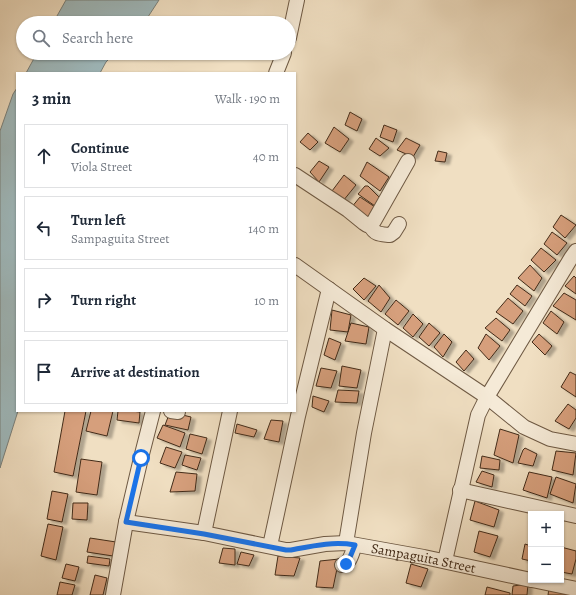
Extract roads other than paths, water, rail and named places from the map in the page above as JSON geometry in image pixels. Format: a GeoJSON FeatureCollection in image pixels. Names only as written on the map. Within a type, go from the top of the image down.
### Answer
{"type":"FeatureCollection","features":[{"type":"Feature","properties":{"kind":"street"},"geometry":{"type":"LineString","coordinates":[[294,16],[297,0]]}},
{"type":"Feature","properties":{"kind":"street"},"geometry":{"type":"LineString","coordinates":[[276,72],[281,60]]}},
{"type":"Feature","properties":{"kind":"street"},"geometry":{"type":"LineString","coordinates":[[370,225],[374,221],[408,161]]}},
{"type":"Feature","properties":{"kind":"street"},"geometry":{"type":"LineString","coordinates":[[296,176],[348,210],[364,223],[370,225],[376,233],[390,235],[399,224]]}},
{"type":"Feature","properties":{"kind":"street"},"geometry":{"type":"LineString","coordinates":[[445,561],[478,415],[487,397],[576,251]]}},
{"type":"Feature","properties":{"kind":"street"},"geometry":{"type":"LineString","coordinates":[[296,266],[487,397],[530,431],[550,438],[576,444]]}},
{"type":"Feature","properties":{"kind":"street"},"geometry":{"type":"LineString","coordinates":[[270,546],[298,416],[329,289]]}},
{"type":"Feature","properties":{"kind":"street"},"geometry":{"type":"LineString","coordinates":[[342,565],[348,562],[364,433],[385,328]]}},
{"type":"Feature","properties":{"kind":"street"},"geometry":{"type":"LineString","coordinates":[[114,595],[126,522],[153,412]]}},
{"type":"Feature","properties":{"kind":"street"},"geometry":{"type":"LineString","coordinates":[[204,534],[230,412]]}},
{"type":"Feature","properties":{"kind":"street"},"geometry":{"type":"LineString","coordinates":[[460,490],[576,516]]}},
{"type":"Feature","properties":{"kind":"street","name":"Sampaguita Street"},"geometry":{"type":"LineString","coordinates":[[126,522],[204,534],[291,550],[325,544],[351,544],[445,561],[528,579]]}},
{"type":"Feature","properties":{"kind":"street","name":"Sampaguita Street"},"geometry":{"type":"LineString","coordinates":[[547,583],[576,589]]}},
{"type":"Feature","properties":{"kind":"water"},"geometry":{"type":"Polygon","coordinates":[[[66,0],[159,0],[149,16],[57,16],[66,0]]]}},
{"type":"Feature","properties":{"kind":"water"},"geometry":{"type":"Polygon","coordinates":[[[33,60],[108,60],[101,72],[27,72],[33,60]]]}},
{"type":"Feature","properties":{"kind":"water"},"geometry":{"type":"Polygon","coordinates":[[[16,90],[16,412],[18,412],[0,468],[0,131],[16,90]]]}}]}
